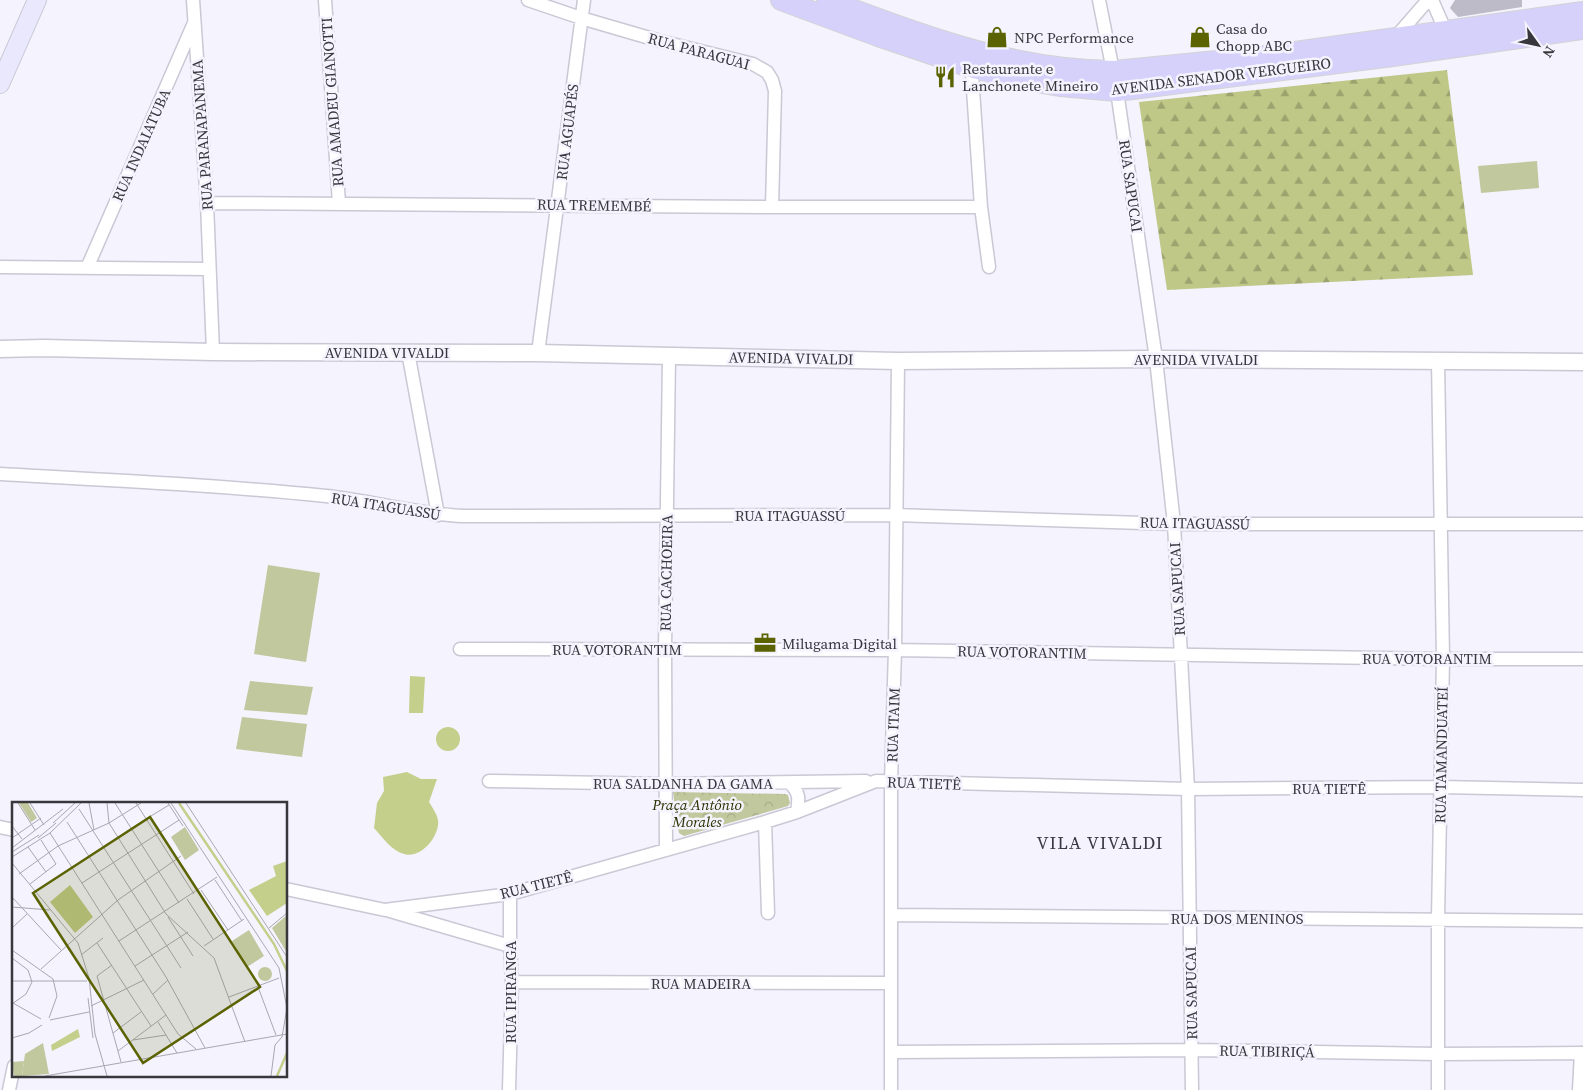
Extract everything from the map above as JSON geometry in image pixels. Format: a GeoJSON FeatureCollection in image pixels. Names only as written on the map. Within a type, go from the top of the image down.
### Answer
{"type":"FeatureCollection","features":[{"type":"Feature","properties":{"kind":"main road"},"geometry":{"type":"LineString","coordinates":[[0,84],[37,0]]}},
{"type":"Feature","properties":{"kind":"main road","name":"AVENIDA SENADOR VERGUEIRO"},"geometry":{"type":"LineString","coordinates":[[781,0],[878,36],[971,58],[1114,71],[1258,57],[1583,12]]}},
{"type":"Feature","properties":{"kind":"main road","name":"AVENIDA SENADOR VERGUEIRO"},"geometry":{"type":"LineString","coordinates":[[826,0],[932,39],[1014,78],[1060,86],[1117,91],[1393,56],[1583,29]]}},
{"type":"Feature","properties":{"kind":"street","name":"RUA PARANAPANEMA"},"geometry":{"type":"LineString","coordinates":[[193,0],[207,203],[213,352]]}},
{"type":"Feature","properties":{"kind":"street","name":"RUA AMADEU GIANOTTI"},"geometry":{"type":"LineString","coordinates":[[326,0],[339,203]]}},
{"type":"Feature","properties":{"kind":"street","name":"RUA PARAGUAI"},"geometry":{"type":"LineString","coordinates":[[528,0],[660,41],[753,64],[768,72],[775,91],[772,207]]}},
{"type":"Feature","properties":{"kind":"street","name":"RUA AGUAPÉS"},"geometry":{"type":"LineString","coordinates":[[538,353],[584,0]]}},
{"type":"Feature","properties":{"kind":"street","name":"RUA SAPUCAI"},"geometry":{"type":"LineString","coordinates":[[1099,0],[1114,71],[1156,359],[1174,524],[1188,789],[1192,1090]]}},
{"type":"Feature","properties":{"kind":"street"},"geometry":{"type":"LineString","coordinates":[[1395,38],[1428,0]]}},
{"type":"Feature","properties":{"kind":"street"},"geometry":{"type":"LineString","coordinates":[[1432,0],[1447,31]]}},
{"type":"Feature","properties":{"kind":"street","name":"RUA INDAIATUBA"},"geometry":{"type":"LineString","coordinates":[[87,268],[194,21]]}},
{"type":"Feature","properties":{"kind":"street"},"geometry":{"type":"LineString","coordinates":[[971,58],[981,207],[989,267]]}},
{"type":"Feature","properties":{"kind":"street","name":"RUA TREMEMBÉ"},"geometry":{"type":"LineString","coordinates":[[207,203],[981,207]]}},
{"type":"Feature","properties":{"kind":"street"},"geometry":{"type":"LineString","coordinates":[[0,267],[209,269]]}},
{"type":"Feature","properties":{"kind":"street","name":"AVENIDA VIVALDI"},"geometry":{"type":"LineString","coordinates":[[0,349],[538,353],[898,361],[1156,359],[1583,362]]}},
{"type":"Feature","properties":{"kind":"street"},"geometry":{"type":"LineString","coordinates":[[408,352],[438,515]]}},
{"type":"Feature","properties":{"kind":"street","name":"RUA CACHOEIRA"},"geometry":{"type":"LineString","coordinates":[[666,850],[664,784],[668,356]]}},
{"type":"Feature","properties":{"kind":"street","name":"RUA TAMANDUATEÍ"},"geometry":{"type":"LineString","coordinates":[[1438,360],[1443,659],[1438,918],[1438,1090]]}},
{"type":"Feature","properties":{"kind":"street","name":"RUA ITAIM"},"geometry":{"type":"LineString","coordinates":[[891,1090],[891,782],[895,650],[898,361]]}},
{"type":"Feature","properties":{"kind":"street","name":"RUA ITAGUASSÚ"},"geometry":{"type":"LineString","coordinates":[[0,474],[224,486],[362,500],[438,515],[895,515],[1174,524],[1583,524]]}},
{"type":"Feature","properties":{"kind":"street","name":"RUA VOTORANTIM"},"geometry":{"type":"LineString","coordinates":[[460,650],[895,650],[1443,659],[1583,658]]}},
{"type":"Feature","properties":{"kind":"street","name":"RUA SALDANHA DA GAMA"},"geometry":{"type":"LineString","coordinates":[[489,781],[664,784],[876,781]]}},
{"type":"Feature","properties":{"kind":"street","name":"RUA TIETÊ"},"geometry":{"type":"LineString","coordinates":[[288,889],[385,910],[510,894],[765,822],[797,812],[876,781],[1188,789],[1441,787],[1583,790]]}},
{"type":"Feature","properties":{"kind":"street"},"geometry":{"type":"LineString","coordinates":[[790,783],[796,790],[799,799],[797,812]]}},
{"type":"Feature","properties":{"kind":"street"},"geometry":{"type":"LineString","coordinates":[[765,822],[768,913]]}},
{"type":"Feature","properties":{"kind":"street","name":"RUA IPIRANGA"},"geometry":{"type":"LineString","coordinates":[[509,1090],[512,982],[510,894]]}},
{"type":"Feature","properties":{"kind":"street"},"geometry":{"type":"LineString","coordinates":[[385,910],[510,946]]}},
{"type":"Feature","properties":{"kind":"street","name":"RUA DOS MENINOS"},"geometry":{"type":"LineString","coordinates":[[891,915],[1438,918],[1583,921]]}},
{"type":"Feature","properties":{"kind":"street","name":"RUA MADEIRA"},"geometry":{"type":"LineString","coordinates":[[512,982],[890,983]]}},
{"type":"Feature","properties":{"kind":"street","name":"RUA TIBIRIÇÁ"},"geometry":{"type":"LineString","coordinates":[[891,1052],[1192,1050],[1582,1054]]}},
{"type":"Feature","properties":{"kind":"street"},"geometry":{"type":"LineString","coordinates":[[1579,1090],[1582,1054]]}},
{"type":"Feature","properties":{"kind":"street"},"geometry":{"type":"LineString","coordinates":[[9,1071],[9,1090]]}},
{"type":"Feature","properties":{"kind":"green space"},"geometry":{"type":"Polygon","coordinates":[[[1447,70],[1473,275],[1167,290],[1139,102],[1447,70]]]}},
{"type":"Feature","properties":{"kind":"green space"},"geometry":{"type":"Polygon","coordinates":[[[1537,161],[1539,188],[1481,193],[1478,166],[1537,161]]]}},
{"type":"Feature","properties":{"kind":"green space"},"geometry":{"type":"Polygon","coordinates":[[[268,565],[320,573],[306,662],[254,654],[268,565]]]}},
{"type":"Feature","properties":{"kind":"green space"},"geometry":{"type":"Polygon","coordinates":[[[250,681],[313,687],[307,715],[244,710],[250,681]]]}},
{"type":"Feature","properties":{"kind":"green space"},"geometry":{"type":"Polygon","coordinates":[[[242,717],[307,724],[302,757],[236,749],[242,717]]]}},
{"type":"Feature","properties":{"kind":"green space","name":"Praça Antônio Morales"},"geometry":{"type":"Polygon","coordinates":[[[673,792],[785,794],[788,795],[790,803],[788,806],[684,836],[679,833],[673,792]]]}},
{"type":"Feature","properties":{"kind":"shaded area"},"geometry":{"type":"Polygon","coordinates":[[[410,676],[425,677],[423,713],[409,713],[410,676]]]}},
{"type":"Feature","properties":{"kind":"shaded area"},"geometry":{"type":"Polygon","coordinates":[[[448,727],[456,731],[460,739],[456,747],[448,751],[440,747],[436,739],[440,731],[448,727]]]}},
{"type":"Feature","properties":{"kind":"shaded area"},"geometry":{"type":"Polygon","coordinates":[[[407,772],[421,779],[437,779],[429,802],[438,820],[436,833],[423,850],[410,855],[395,850],[374,828],[377,803],[384,791],[383,777],[407,772]]]}},
{"type":"Feature","properties":{"kind":"building"},"geometry":{"type":"Polygon","coordinates":[[[1455,0],[1522,0],[1522,7],[1458,17],[1450,8],[1455,0]]]}},
{"type":"Feature","properties":{"kind":"place","name":"NPC Performance"},"geometry":{"type":"Point","coordinates":[997,37]}},
{"type":"Feature","properties":{"kind":"place","name":"Casa do Chopp ABC"},"geometry":{"type":"Point","coordinates":[1200,37]}},
{"type":"Feature","properties":{"kind":"place","name":"Restaurante e Lanchonete Mineiro"},"geometry":{"type":"Point","coordinates":[945,77]}},
{"type":"Feature","properties":{"kind":"place","name":"Milugama Digital"},"geometry":{"type":"Point","coordinates":[765,643]}},
{"type":"Feature","properties":{"kind":"district","name":"VILA VIVALDI"},"geometry":{"type":"Point","coordinates":[1100,842]}}]}
